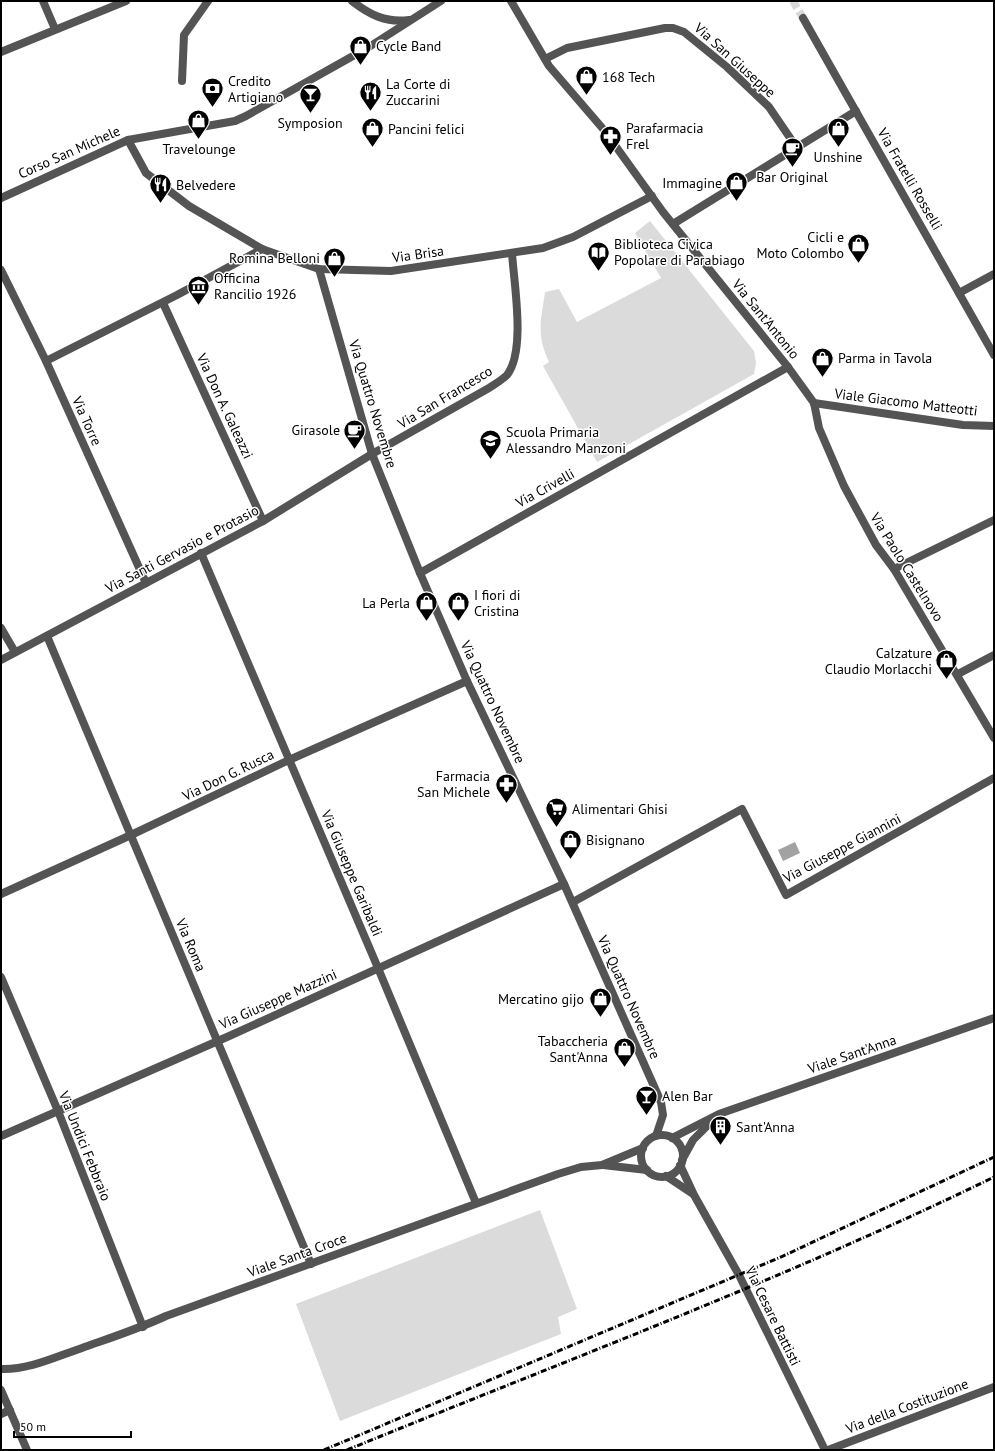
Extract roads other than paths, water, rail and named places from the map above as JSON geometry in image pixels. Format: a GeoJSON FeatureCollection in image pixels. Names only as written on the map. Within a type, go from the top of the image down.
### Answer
{"type":"FeatureCollection","features":[{"type":"Feature","properties":{"kind":"street"},"geometry":{"type":"LineString","coordinates":[[43,1],[55,29]]}},
{"type":"Feature","properties":{"kind":"street"},"geometry":{"type":"LineString","coordinates":[[1,52],[126,1]]}},
{"type":"Feature","properties":{"kind":"street"},"geometry":{"type":"LineString","coordinates":[[182,81],[184,35],[208,1]]}},
{"type":"Feature","properties":{"kind":"street"},"geometry":{"type":"LineString","coordinates":[[352,1],[365,11],[378,18],[394,22],[411,19],[441,1]]}},
{"type":"Feature","properties":{"kind":"street"},"geometry":{"type":"LineString","coordinates":[[411,19],[430,1]]}},
{"type":"Feature","properties":{"kind":"street","name":"Via Sant'Antonio"},"geometry":{"type":"LineString","coordinates":[[511,1],[545,59],[604,130],[673,224],[788,367],[814,403]]}},
{"type":"Feature","properties":{"kind":"street","name":"Via Fratelli Rosselli"},"geometry":{"type":"LineString","coordinates":[[803,18],[994,355]]}},
{"type":"Feature","properties":{"kind":"street","name":"Corso San Michele"},"geometry":{"type":"LineString","coordinates":[[1,198],[128,140],[235,121],[328,72],[370,47],[411,19]]}},
{"type":"Feature","properties":{"kind":"street","name":"Via San Giuseppe"},"geometry":{"type":"LineString","coordinates":[[545,59],[567,48],[665,28],[674,28],[684,32],[722,63],[769,107],[797,148]]}},
{"type":"Feature","properties":{"kind":"street"},"geometry":{"type":"LineString","coordinates":[[673,224],[856,111]]}},
{"type":"Feature","properties":{"kind":"street","name":"Via Brisa"},"geometry":{"type":"LineString","coordinates":[[128,140],[146,172],[189,206],[262,249],[319,269],[391,271],[543,248],[573,237],[652,196]]}},
{"type":"Feature","properties":{"kind":"street"},"geometry":{"type":"LineString","coordinates":[[46,361],[163,302],[262,249]]}},
{"type":"Feature","properties":{"kind":"street","name":"Via San Francesco"},"geometry":{"type":"LineString","coordinates":[[372,454],[489,388],[506,376],[513,365],[518,345],[512,253]]}},
{"type":"Feature","properties":{"kind":"street","name":"Via Quattro Novembre"},"geometry":{"type":"LineString","coordinates":[[319,269],[372,454],[420,573],[467,680],[573,902],[661,1102],[663,1115],[656,1136]]}},
{"type":"Feature","properties":{"kind":"street","name":"Via Torre"},"geometry":{"type":"LineString","coordinates":[[1,270],[46,361],[146,584]]}},
{"type":"Feature","properties":{"kind":"street"},"geometry":{"type":"LineString","coordinates":[[960,293],[994,274]]}},
{"type":"Feature","properties":{"kind":"street","name":"Via Don A. Galeazzi"},"geometry":{"type":"LineString","coordinates":[[163,302],[263,521]]}},
{"type":"Feature","properties":{"kind":"street","name":"Via Crivelli"},"geometry":{"type":"LineString","coordinates":[[420,573],[788,367]]}},
{"type":"Feature","properties":{"kind":"street","name":"Viale Giacomo Matteotti"},"geometry":{"type":"LineString","coordinates":[[814,403],[963,425],[994,426]]}},
{"type":"Feature","properties":{"kind":"street","name":"Via Paolo Castelnovo"},"geometry":{"type":"LineString","coordinates":[[814,403],[819,428],[844,486],[861,519],[876,545],[894,569],[958,674],[994,738]]}},
{"type":"Feature","properties":{"kind":"street","name":"Via Santi Gervasio e Protasio"},"geometry":{"type":"LineString","coordinates":[[1,660],[263,521],[372,454]]}},
{"type":"Feature","properties":{"kind":"street"},"geometry":{"type":"LineString","coordinates":[[894,569],[994,520]]}},
{"type":"Feature","properties":{"kind":"street","name":"Via Giuseppe Garibaldi"},"geometry":{"type":"LineString","coordinates":[[201,553],[378,968],[476,1203]]}},
{"type":"Feature","properties":{"kind":"street"},"geometry":{"type":"LineString","coordinates":[[1,628],[15,652]]}},
{"type":"Feature","properties":{"kind":"street","name":"Via Roma"},"geometry":{"type":"LineString","coordinates":[[47,636],[311,1264]]}},
{"type":"Feature","properties":{"kind":"street"},"geometry":{"type":"LineString","coordinates":[[958,674],[994,655]]}},
{"type":"Feature","properties":{"kind":"street","name":"Via Don G. Rusca"},"geometry":{"type":"LineString","coordinates":[[1,894],[131,835],[289,760],[467,680]]}},
{"type":"Feature","properties":{"kind":"street","name":"Via Giuseppe Giannini"},"geometry":{"type":"LineString","coordinates":[[573,902],[742,809],[786,895],[994,778]]}},
{"type":"Feature","properties":{"kind":"street","name":"Via Giuseppe Mazzini"},"geometry":{"type":"LineString","coordinates":[[1,1136],[564,884]]}},
{"type":"Feature","properties":{"kind":"street","name":"Via Undici Febbraio"},"geometry":{"type":"LineString","coordinates":[[1,977],[58,1111],[143,1327]]}},
{"type":"Feature","properties":{"kind":"street","name":"Viale Sant'Anna"},"geometry":{"type":"LineString","coordinates":[[672,1138],[720,1114],[994,1018]]}},
{"type":"Feature","properties":{"kind":"street","name":"Viale Sant'Anna"},"geometry":{"type":"LineString","coordinates":[[681,1162],[693,1140],[720,1114]]}},
{"type":"Feature","properties":{"kind":"street"},"geometry":{"type":"LineString","coordinates":[[656,1136],[667,1136],[672,1138],[681,1147],[681,1162],[677,1170],[666,1176],[659,1177],[646,1170],[642,1160],[643,1148],[656,1136]]}},
{"type":"Feature","properties":{"kind":"street","name":"Viale Santa Croce"},"geometry":{"type":"LineString","coordinates":[[1,1369],[26,1367],[143,1327],[166,1316],[476,1203],[558,1174],[581,1167],[602,1164],[643,1148]]}},
{"type":"Feature","properties":{"kind":"street","name":"Via Cesare Battisti"},"geometry":{"type":"LineString","coordinates":[[681,1162],[694,1195],[739,1275],[825,1450]]}},
{"type":"Feature","properties":{"kind":"street","name":"Viale Santa Croce"},"geometry":{"type":"LineString","coordinates":[[602,1164],[646,1170]]}},
{"type":"Feature","properties":{"kind":"street","name":"Via Cesare Battisti"},"geometry":{"type":"LineString","coordinates":[[666,1176],[694,1195]]}},
{"type":"Feature","properties":{"kind":"street","name":"Via della Costituzione"},"geometry":{"type":"LineString","coordinates":[[828,1450],[994,1387]]}},
{"type":"Feature","properties":{"kind":"street"},"geometry":{"type":"LineString","coordinates":[[1,1390],[27,1450]]}},
{"type":"Feature","properties":{"kind":"street"},"geometry":{"type":"LineString","coordinates":[[1,1414],[10,1410]]}},
{"type":"Feature","properties":{"kind":"tunnel"},"geometry":{"type":"LineString","coordinates":[[793,1],[803,18]]}},
{"type":"Feature","properties":{"kind":"railway"},"geometry":{"type":"LineString","coordinates":[[324,1450],[781,1257],[994,1157]]}},
{"type":"Feature","properties":{"kind":"railway"},"geometry":{"type":"LineString","coordinates":[[347,1450],[754,1285],[915,1215],[994,1177]]}},
{"type":"Feature","properties":{"kind":"place","name":"Cycle Band"},"geometry":{"type":"Point","coordinates":[360,66]}},
{"type":"Feature","properties":{"kind":"place","name":"168 Tech"},"geometry":{"type":"Point","coordinates":[587,96]}},
{"type":"Feature","properties":{"kind":"place","name":"Credito Artigiano"},"geometry":{"type":"Point","coordinates":[212,108]}},
{"type":"Feature","properties":{"kind":"place","name":"La Corte di Zuccarini"},"geometry":{"type":"Point","coordinates":[371,112]}},
{"type":"Feature","properties":{"kind":"place","name":"Symposion"},"geometry":{"type":"Point","coordinates":[310,114]}},
{"type":"Feature","properties":{"kind":"place","name":"Travelounge"},"geometry":{"type":"Point","coordinates":[199,140]}},
{"type":"Feature","properties":{"kind":"place","name":"Pancini felici"},"geometry":{"type":"Point","coordinates":[373,148]}},
{"type":"Feature","properties":{"kind":"place","name":"Unshine"},"geometry":{"type":"Point","coordinates":[838,148]}},
{"type":"Feature","properties":{"kind":"place","name":"Parafarmacia Frel"},"geometry":{"type":"Point","coordinates":[610,156]}},
{"type":"Feature","properties":{"kind":"place","name":"Bar Original"},"geometry":{"type":"Point","coordinates":[792,168]}},
{"type":"Feature","properties":{"kind":"place","name":"Immagine"},"geometry":{"type":"Point","coordinates":[737,202]}},
{"type":"Feature","properties":{"kind":"place","name":"Belvedere"},"geometry":{"type":"Point","coordinates":[161,204]}},
{"type":"Feature","properties":{"kind":"place","name":"Cicli e Moto Colombo"},"geometry":{"type":"Point","coordinates":[859,264]}},
{"type":"Feature","properties":{"kind":"place","name":"Biblioteca Civica Popolare di Parabiago"},"geometry":{"type":"Point","coordinates":[598,272]}},
{"type":"Feature","properties":{"kind":"place","name":"Romina Belloni"},"geometry":{"type":"Point","coordinates":[335,278]}},
{"type":"Feature","properties":{"kind":"place","name":"Officina Rancilio 1926"},"geometry":{"type":"Point","coordinates":[199,306]}},
{"type":"Feature","properties":{"kind":"place","name":"Parma in Tavola"},"geometry":{"type":"Point","coordinates":[822,378]}},
{"type":"Feature","properties":{"kind":"place","name":"Girasole"},"geometry":{"type":"Point","coordinates":[355,450]}},
{"type":"Feature","properties":{"kind":"place","name":"Scuola Primaria Alessandro Manzoni"},"geometry":{"type":"Point","coordinates":[491,460]}},
{"type":"Feature","properties":{"kind":"place","name":"La Perla"},"geometry":{"type":"Point","coordinates":[426,622]}},
{"type":"Feature","properties":{"kind":"place","name":"I fiori di Cristina"},"geometry":{"type":"Point","coordinates":[459,622]}},
{"type":"Feature","properties":{"kind":"place","name":"Calzature Claudio Morlacchi"},"geometry":{"type":"Point","coordinates":[947,680]}},
{"type":"Feature","properties":{"kind":"place","name":"Farmacia San Michele"},"geometry":{"type":"Point","coordinates":[506,804]}},
{"type":"Feature","properties":{"kind":"place","name":"Alimentari Ghisi"},"geometry":{"type":"Point","coordinates":[556,828]}},
{"type":"Feature","properties":{"kind":"place","name":"Bisignano"},"geometry":{"type":"Point","coordinates":[570,860]}},
{"type":"Feature","properties":{"kind":"place","name":"Mercatino gijo"},"geometry":{"type":"Point","coordinates":[600,1018]}},
{"type":"Feature","properties":{"kind":"place","name":"Tabaccheria Sant'Anna"},"geometry":{"type":"Point","coordinates":[624,1068]}},
{"type":"Feature","properties":{"kind":"place","name":"Alen Bar"},"geometry":{"type":"Point","coordinates":[646,1116]}},
{"type":"Feature","properties":{"kind":"place","name":"Sant'Anna"},"geometry":{"type":"Point","coordinates":[721,1146]}}]}
